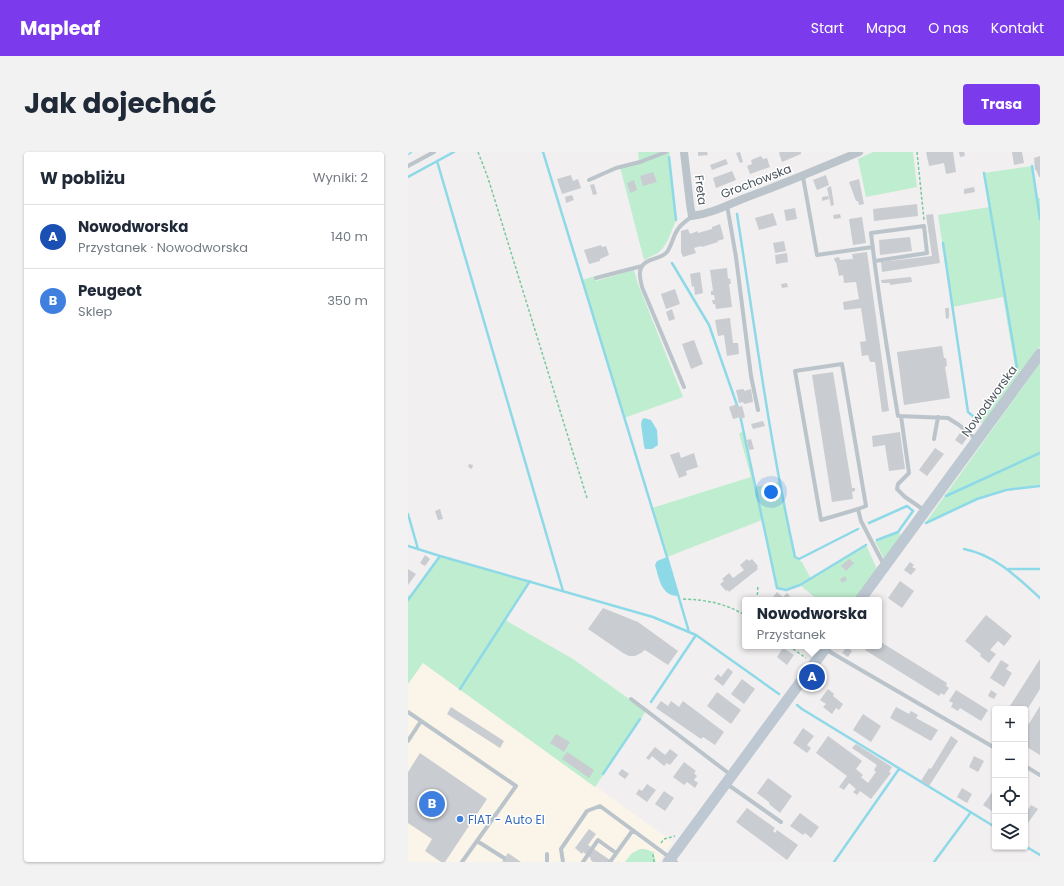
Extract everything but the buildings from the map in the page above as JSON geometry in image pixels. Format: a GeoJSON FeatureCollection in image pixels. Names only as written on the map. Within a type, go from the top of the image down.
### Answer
{"type":"FeatureCollection","features":[{"type":"Feature","properties":{"kind":"street","name":"Freta"},"geometry":{"type":"LineString","coordinates":[[684,152],[692,216],[706,214]]}},
{"type":"Feature","properties":{"kind":"street","name":"Grochowska"},"geometry":{"type":"LineString","coordinates":[[706,214],[803,176],[859,152]]}},
{"type":"Feature","properties":{"kind":"street","name":"Nowodworska"},"geometry":{"type":"LineString","coordinates":[[862,597],[1040,354]]}},
{"type":"Feature","properties":{"kind":"street"},"geometry":{"type":"LineString","coordinates":[[672,860],[825,649]]}},
{"type":"Feature","properties":{"kind":"lane"},"geometry":{"type":"LineString","coordinates":[[408,166],[434,152]]}},
{"type":"Feature","properties":{"kind":"lane"},"geometry":{"type":"LineString","coordinates":[[588,180],[616,168],[640,162],[666,152]]}},
{"type":"Feature","properties":{"kind":"lane"},"geometry":{"type":"LineString","coordinates":[[803,176],[817,255],[873,247]]}},
{"type":"Feature","properties":{"kind":"lane"},"geometry":{"type":"LineString","coordinates":[[727,205],[736,257],[751,376],[758,410]]}},
{"type":"Feature","properties":{"kind":"lane"},"geometry":{"type":"LineString","coordinates":[[684,387],[642,287],[639,275],[640,269],[646,262],[663,255],[667,251],[678,228],[692,216]]}},
{"type":"Feature","properties":{"kind":"lane"},"geometry":{"type":"LineString","coordinates":[[875,261],[927,253],[924,226],[871,233],[875,261],[893,385],[898,416],[948,418],[977,440]]}},
{"type":"Feature","properties":{"kind":"lane"},"geometry":{"type":"LineString","coordinates":[[596,278],[642,266]]}},
{"type":"Feature","properties":{"kind":"lane"},"geometry":{"type":"LineString","coordinates":[[842,364],[866,506],[858,508],[821,520],[795,371],[842,364]]}},
{"type":"Feature","properties":{"kind":"lane"},"geometry":{"type":"LineString","coordinates":[[901,416],[909,473],[898,484],[897,490],[925,511]]}},
{"type":"Feature","properties":{"kind":"lane"},"geometry":{"type":"LineString","coordinates":[[934,439],[938,417]]}},
{"type":"Feature","properties":{"kind":"lane"},"geometry":{"type":"LineString","coordinates":[[858,508],[861,521],[885,566]]}},
{"type":"Feature","properties":{"kind":"lane"},"geometry":{"type":"LineString","coordinates":[[828,649],[992,746]]}},
{"type":"Feature","properties":{"kind":"lane"},"geometry":{"type":"LineString","coordinates":[[631,699],[781,822]]}},
{"type":"Feature","properties":{"kind":"lane"},"geometry":{"type":"LineString","coordinates":[[408,712],[516,786],[462,862]]}},
{"type":"Feature","properties":{"kind":"lane"},"geometry":{"type":"LineString","coordinates":[[408,741],[421,721]]}},
{"type":"Feature","properties":{"kind":"lane"},"geometry":{"type":"LineString","coordinates":[[1028,768],[1040,775]]}},
{"type":"Feature","properties":{"kind":"lane"},"geometry":{"type":"LineString","coordinates":[[563,862],[561,849],[587,811],[600,806],[672,860]]}},
{"type":"Feature","properties":{"kind":"lane"},"geometry":{"type":"LineString","coordinates":[[610,862],[633,830]]}},
{"type":"Feature","properties":{"kind":"lane"},"geometry":{"type":"LineString","coordinates":[[478,840],[504,858]]}},
{"type":"Feature","properties":{"kind":"lane"},"geometry":{"type":"LineString","coordinates":[[583,862],[598,840],[616,853]]}},
{"type":"Feature","properties":{"kind":"lane"},"geometry":{"type":"LineString","coordinates":[[547,854],[548,862]]}},
{"type":"Feature","properties":{"kind":"path"},"geometry":{"type":"LineString","coordinates":[[478,152],[488,178],[586,498]]}},
{"type":"Feature","properties":{"kind":"path"},"geometry":{"type":"LineString","coordinates":[[916,152],[920,176],[924,226]]}},
{"type":"Feature","properties":{"kind":"path"},"geometry":{"type":"LineString","coordinates":[[757,597],[758,585]]}},
{"type":"Feature","properties":{"kind":"path"},"geometry":{"type":"LineString","coordinates":[[683,598],[721,603],[742,614]]}},
{"type":"Feature","properties":{"kind":"path"},"geometry":{"type":"LineString","coordinates":[[793,649],[814,664]]}},
{"type":"Feature","properties":{"kind":"shaded area"},"geometry":{"type":"Polygon","coordinates":[[[423,663],[673,842],[659,862],[408,862],[408,684],[423,663]]]}},
{"type":"Feature","properties":{"kind":"green space"},"geometry":{"type":"Polygon","coordinates":[[[638,152],[670,152],[669,157],[676,220],[663,248],[658,253],[644,260],[620,167],[639,162],[638,152]]]}},
{"type":"Feature","properties":{"kind":"green space"},"geometry":{"type":"Polygon","coordinates":[[[873,152],[913,152],[917,187],[866,197],[858,159],[873,152]]]}},
{"type":"Feature","properties":{"kind":"green space"},"geometry":{"type":"Polygon","coordinates":[[[1032,166],[1037,198],[1040,198],[1040,346],[983,424],[979,421],[1016,373],[1003,297],[952,307],[938,215],[990,207],[984,173],[1032,166]]]}},
{"type":"Feature","properties":{"kind":"green space"},"geometry":{"type":"Polygon","coordinates":[[[634,270],[638,284],[683,397],[624,418],[582,280],[595,276],[596,281],[634,270]]]}},
{"type":"Feature","properties":{"kind":"green space"},"geometry":{"type":"Polygon","coordinates":[[[1040,363],[1040,485],[1005,489],[976,499],[926,522],[1040,363]]]}},
{"type":"Feature","properties":{"kind":"green space"},"geometry":{"type":"Polygon","coordinates":[[[743,432],[755,487],[780,482],[795,557],[802,562],[811,579],[866,545],[877,569],[856,597],[814,597],[800,585],[786,590],[777,588],[762,520],[667,557],[652,508],[751,477],[739,433],[743,432]]]}},
{"type":"Feature","properties":{"kind":"green space"},"geometry":{"type":"Polygon","coordinates":[[[898,532],[901,535],[884,559],[875,541],[898,532]]]}},
{"type":"Feature","properties":{"kind":"green space"},"geometry":{"type":"Polygon","coordinates":[[[440,556],[530,581],[505,620],[573,659],[646,711],[595,787],[423,663],[408,684],[408,595],[411,596],[440,556]]]}},
{"type":"Feature","properties":{"kind":"green space"},"geometry":{"type":"Polygon","coordinates":[[[640,849],[653,852],[656,862],[625,862],[632,853],[640,849]]]}},
{"type":"Feature","properties":{"kind":"water"},"geometry":{"type":"Polygon","coordinates":[[[644,418],[651,420],[657,430],[658,445],[652,449],[645,449],[644,446],[641,424],[644,418]]]}},
{"type":"Feature","properties":{"kind":"water"},"geometry":{"type":"Polygon","coordinates":[[[667,557],[678,596],[672,595],[664,590],[655,565],[657,561],[667,557]]]}},
{"type":"Feature","properties":{"kind":"waterway"},"geometry":{"type":"LineString","coordinates":[[408,177],[454,152]]}},
{"type":"Feature","properties":{"kind":"waterway"},"geometry":{"type":"LineString","coordinates":[[543,152],[689,632]]}},
{"type":"Feature","properties":{"kind":"waterway"},"geometry":{"type":"LineString","coordinates":[[669,157],[676,220]]}},
{"type":"Feature","properties":{"kind":"waterway"},"geometry":{"type":"LineString","coordinates":[[437,161],[563,591]]}},
{"type":"Feature","properties":{"kind":"waterway"},"geometry":{"type":"LineString","coordinates":[[1032,166],[1040,219]]}},
{"type":"Feature","properties":{"kind":"waterway"},"geometry":{"type":"LineString","coordinates":[[984,173],[1017,367]]}},
{"type":"Feature","properties":{"kind":"waterway"},"geometry":{"type":"LineString","coordinates":[[737,214],[770,429],[795,557],[799,559],[858,529]]}},
{"type":"Feature","properties":{"kind":"waterway"},"geometry":{"type":"LineString","coordinates":[[943,243],[968,412],[979,421]]}},
{"type":"Feature","properties":{"kind":"waterway"},"geometry":{"type":"LineString","coordinates":[[672,263],[709,325],[738,408]]}},
{"type":"Feature","properties":{"kind":"waterway"},"geometry":{"type":"LineString","coordinates":[[740,415],[777,588],[786,590],[800,585],[866,545]]}},
{"type":"Feature","properties":{"kind":"waterway"},"geometry":{"type":"LineString","coordinates":[[946,496],[1040,453]]}},
{"type":"Feature","properties":{"kind":"waterway"},"geometry":{"type":"LineString","coordinates":[[926,523],[977,499],[1006,490],[1040,486]]}},
{"type":"Feature","properties":{"kind":"waterway"},"geometry":{"type":"LineString","coordinates":[[869,523],[907,506],[913,511],[898,532],[877,540]]}},
{"type":"Feature","properties":{"kind":"waterway"},"geometry":{"type":"LineString","coordinates":[[408,514],[418,549]]}},
{"type":"Feature","properties":{"kind":"waterway"},"geometry":{"type":"LineString","coordinates":[[408,546],[440,556],[408,600]]}},
{"type":"Feature","properties":{"kind":"waterway"},"geometry":{"type":"LineString","coordinates":[[964,549],[986,556],[996,562],[1014,575],[1040,598]]}},
{"type":"Feature","properties":{"kind":"waterway"},"geometry":{"type":"LineString","coordinates":[[440,556],[653,617],[696,635],[779,694]]}},
{"type":"Feature","properties":{"kind":"waterway"},"geometry":{"type":"LineString","coordinates":[[1009,569],[1040,569]]}},
{"type":"Feature","properties":{"kind":"waterway"},"geometry":{"type":"LineString","coordinates":[[460,689],[530,581]]}},
{"type":"Feature","properties":{"kind":"waterway"},"geometry":{"type":"LineString","coordinates":[[651,702],[696,635]]}},
{"type":"Feature","properties":{"kind":"waterway"},"geometry":{"type":"LineString","coordinates":[[797,705],[992,825]]}},
{"type":"Feature","properties":{"kind":"waterway"},"geometry":{"type":"LineString","coordinates":[[603,774],[640,719]]}},
{"type":"Feature","properties":{"kind":"waterway"},"geometry":{"type":"LineString","coordinates":[[834,862],[899,769]]}},
{"type":"Feature","properties":{"kind":"waterway"},"geometry":{"type":"LineString","coordinates":[[934,862],[971,812]]}},
{"type":"Feature","properties":{"kind":"waterway"},"geometry":{"type":"LineString","coordinates":[[1028,848],[1040,855]]}},
{"type":"Feature","properties":{"kind":"place","name":"Nowodworska"},"geometry":{"type":"Point","coordinates":[812,677]}},
{"type":"Feature","properties":{"kind":"place","name":"Peugeot"},"geometry":{"type":"Point","coordinates":[432,804]}},
{"type":"Feature","properties":{"kind":"place","name":"FIAT - Auto El"},"geometry":{"type":"Point","coordinates":[460,819]}}]}
